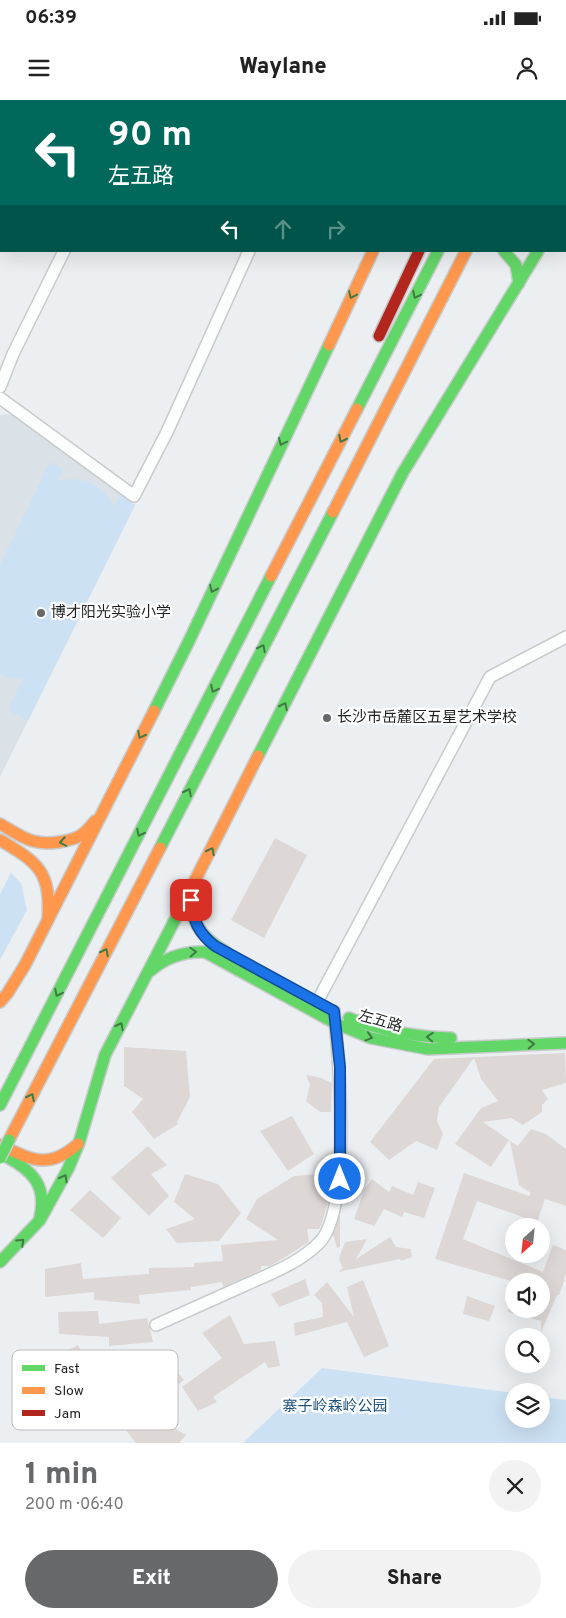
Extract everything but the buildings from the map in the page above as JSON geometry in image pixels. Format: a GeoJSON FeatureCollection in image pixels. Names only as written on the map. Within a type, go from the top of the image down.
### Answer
{"type":"FeatureCollection","features":[{"type":"Feature","properties":{"kind":"main road"},"geometry":{"type":"LineString","coordinates":[[0,1002],[25,965],[188,643],[373,252]]}},
{"type":"Feature","properties":{"kind":"main road"},"geometry":{"type":"LineString","coordinates":[[373,349],[419,252]]}},
{"type":"Feature","properties":{"kind":"main road"},"geometry":{"type":"LineString","coordinates":[[0,1105],[437,252]]}},
{"type":"Feature","properties":{"kind":"main road"},"geometry":{"type":"LineString","coordinates":[[0,1158],[4,1142],[364,453],[465,252]]}},
{"type":"Feature","properties":{"kind":"main road"},"geometry":{"type":"LineString","coordinates":[[505,252],[515,261],[519,269],[519,283]]}},
{"type":"Feature","properties":{"kind":"main road"},"geometry":{"type":"LineString","coordinates":[[0,1262],[40,1220],[68,1169],[105,1055],[402,474],[537,252]]}},
{"type":"Feature","properties":{"kind":"main road"},"geometry":{"type":"LineString","coordinates":[[364,453],[455,298]]}},
{"type":"Feature","properties":{"kind":"main road"},"geometry":{"type":"LineString","coordinates":[[260,598],[284,539],[348,400]]}},
{"type":"Feature","properties":{"kind":"main road"},"geometry":{"type":"LineString","coordinates":[[0,824],[29,840],[44,844],[58,843],[74,840],[85,834],[100,814]]}},
{"type":"Feature","properties":{"kind":"main road"},"geometry":{"type":"LineString","coordinates":[[0,840],[29,857],[38,865],[46,888],[49,910],[48,920]]}},
{"type":"Feature","properties":{"kind":"main road","name":"左五路"},"geometry":{"type":"LineString","coordinates":[[192,887],[192,911],[197,926],[205,938],[215,946],[317,1002],[357,1021],[381,1029],[418,1036],[458,1038],[566,1032]]}},
{"type":"Feature","properties":{"kind":"main road","name":"左五路"},"geometry":{"type":"LineString","coordinates":[[150,970],[156,964],[171,956],[196,951],[205,952],[335,1023],[371,1038],[428,1049],[566,1043]]}},
{"type":"Feature","properties":{"kind":"main road"},"geometry":{"type":"LineString","coordinates":[[4,1142],[31,1158],[52,1161],[62,1158],[78,1143]]}},
{"type":"Feature","properties":{"kind":"main road"},"geometry":{"type":"LineString","coordinates":[[0,1154],[27,1170],[37,1184],[43,1200],[40,1220]]}},
{"type":"Feature","properties":{"kind":"street"},"geometry":{"type":"LineString","coordinates":[[0,387],[64,252]]}},
{"type":"Feature","properties":{"kind":"street"},"geometry":{"type":"LineString","coordinates":[[0,398],[134,496],[172,424],[249,252]]}},
{"type":"Feature","properties":{"kind":"street"},"geometry":{"type":"LineString","coordinates":[[317,1002],[490,677],[566,638]]}},
{"type":"Feature","properties":{"kind":"street"},"geometry":{"type":"LineString","coordinates":[[156,1325],[292,1264],[320,1242],[333,1217],[340,1179],[340,1067],[334,1011]]}},
{"type":"Feature","properties":{"kind":"shaded area","name":"博才阳光实验小学"},"geometry":{"type":"Polygon","coordinates":[[[7,414],[19,417],[32,426],[135,505],[0,777],[0,415],[7,414]]]}},
{"type":"Feature","properties":{"kind":"green space","name":"博才阳光实验小学"},"geometry":{"type":"Polygon","coordinates":[[[50,462],[63,469],[57,481],[75,479],[91,484],[110,499],[114,507],[121,494],[135,505],[28,721],[8,710],[23,678],[7,678],[0,675],[0,565],[50,462]]]}},
{"type":"Feature","properties":{"kind":"green space"},"geometry":{"type":"Polygon","coordinates":[[[11,873],[21,883],[27,910],[0,960],[0,894],[11,873]]]}},
{"type":"Feature","properties":{"kind":"green space","name":"寨子岭森岭公园"},"geometry":{"type":"Polygon","coordinates":[[[322,1368],[505,1392],[505,1428],[550,1428],[550,1398],[566,1400],[566,1443],[243,1443],[322,1368]]]}},
{"type":"Feature","properties":{"kind":"traffic: fast"},"geometry":{"type":"LineString","coordinates":[[357,409],[437,252]]}},
{"type":"Feature","properties":{"kind":"traffic: fast"},"geometry":{"type":"LineString","coordinates":[[505,252],[516,265],[519,283]]}},
{"type":"Feature","properties":{"kind":"traffic: fast"},"geometry":{"type":"LineString","coordinates":[[258,756],[402,474],[537,252]]}},
{"type":"Feature","properties":{"kind":"traffic: fast"},"geometry":{"type":"LineString","coordinates":[[154,711],[329,345]]}},
{"type":"Feature","properties":{"kind":"traffic: fast"},"geometry":{"type":"LineString","coordinates":[[160,848],[333,512]]}},
{"type":"Feature","properties":{"kind":"traffic: fast"},"geometry":{"type":"LineString","coordinates":[[0,1105],[271,576]]}},
{"type":"Feature","properties":{"kind":"traffic: fast"},"geometry":{"type":"LineString","coordinates":[[192,887],[192,909],[197,926],[208,939],[226,952]]}},
{"type":"Feature","properties":{"kind":"traffic: fast"},"geometry":{"type":"LineString","coordinates":[[0,1262],[40,1220],[68,1169],[79,1143],[105,1055],[181,908]]}},
{"type":"Feature","properties":{"kind":"traffic: fast"},"geometry":{"type":"LineString","coordinates":[[150,971],[162,962],[175,956],[205,952],[335,1023],[371,1038],[428,1049],[566,1043]]}},
{"type":"Feature","properties":{"kind":"traffic: fast"},"geometry":{"type":"LineString","coordinates":[[349,1018],[399,1032],[451,1038]]}},
{"type":"Feature","properties":{"kind":"traffic: fast"},"geometry":{"type":"LineString","coordinates":[[0,1158],[9,1140]]}},
{"type":"Feature","properties":{"kind":"traffic: fast"},"geometry":{"type":"LineString","coordinates":[[7,1157],[24,1168],[36,1181],[41,1197],[40,1217]]}},
{"type":"Feature","properties":{"kind":"traffic: slow"},"geometry":{"type":"LineString","coordinates":[[329,345],[373,252]]}},
{"type":"Feature","properties":{"kind":"traffic: slow"},"geometry":{"type":"LineString","coordinates":[[333,512],[465,252]]}},
{"type":"Feature","properties":{"kind":"traffic: slow"},"geometry":{"type":"LineString","coordinates":[[271,576],[357,409]]}},
{"type":"Feature","properties":{"kind":"traffic: slow"},"geometry":{"type":"LineString","coordinates":[[0,1002],[25,965],[154,711]]}},
{"type":"Feature","properties":{"kind":"traffic: slow"},"geometry":{"type":"LineString","coordinates":[[181,908],[258,756]]}},
{"type":"Feature","properties":{"kind":"traffic: slow"},"geometry":{"type":"LineString","coordinates":[[0,824],[28,839],[50,843],[76,838],[95,821]]}},
{"type":"Feature","properties":{"kind":"traffic: slow"},"geometry":{"type":"LineString","coordinates":[[0,840],[24,855],[40,871],[47,890],[48,920]]}},
{"type":"Feature","properties":{"kind":"traffic: slow"},"geometry":{"type":"LineString","coordinates":[[9,1140],[160,848]]}},
{"type":"Feature","properties":{"kind":"traffic: slow"},"geometry":{"type":"LineString","coordinates":[[0,1145],[21,1155],[40,1160],[49,1160],[58,1157],[78,1144]]}},
{"type":"Feature","properties":{"kind":"traffic: jam"},"geometry":{"type":"LineString","coordinates":[[379,336],[419,252]]}},
{"type":"Feature","properties":{"kind":"place","name":"博才阳光实验小学"},"geometry":{"type":"Point","coordinates":[41,613]}},
{"type":"Feature","properties":{"kind":"place","name":"长沙市岳麓区五星艺术学校"},"geometry":{"type":"Point","coordinates":[327,718]}},
{"type":"Feature","properties":{"kind":"route"},"geometry":{"type":"LineString","coordinates":[[191,900],[197,926],[205,938],[215,946],[334,1011],[340,1067],[340,1179]]}}]}
